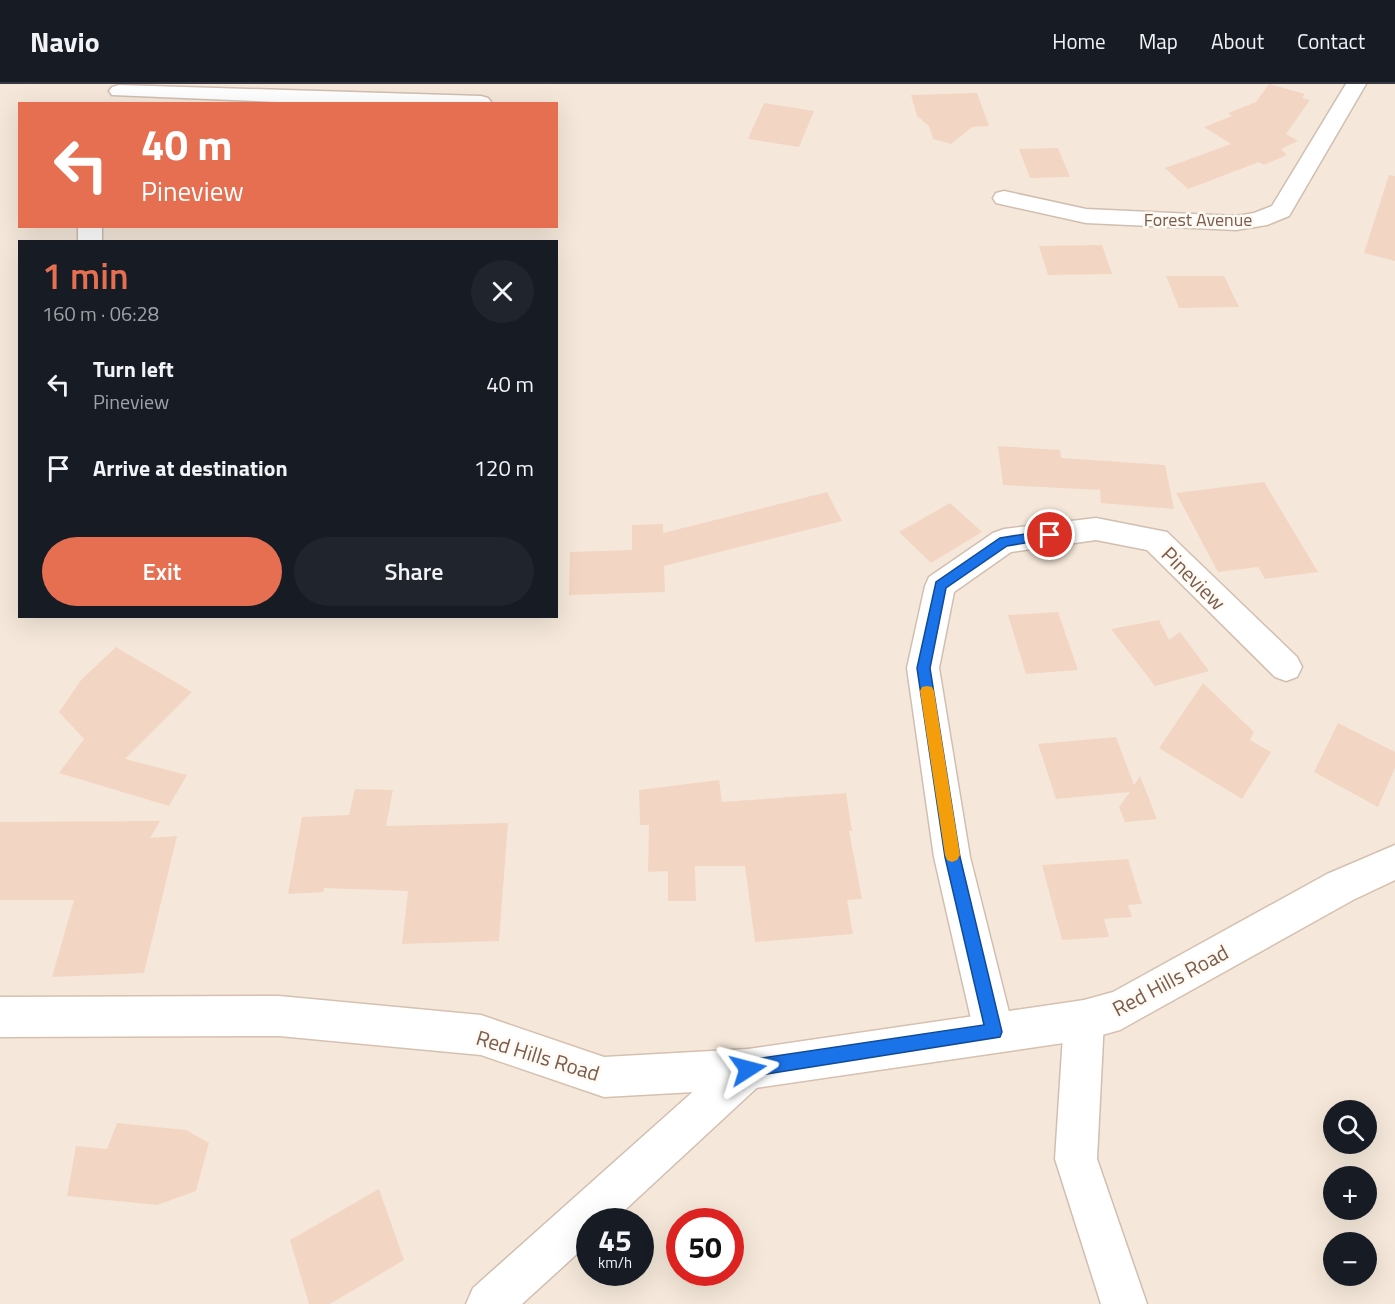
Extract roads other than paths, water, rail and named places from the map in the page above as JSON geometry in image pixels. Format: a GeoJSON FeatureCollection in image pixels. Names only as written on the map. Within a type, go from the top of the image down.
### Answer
{"type":"FeatureCollection","features":[{"type":"Feature","properties":{"kind":"street","name":"Forest Avenue"},"geometry":{"type":"LineString","coordinates":[[1004,198],[1086,216],[1236,223],[1259,220],[1281,211],[1356,84]]}},
{"type":"Feature","properties":{"kind":"street"},"geometry":{"type":"LineString","coordinates":[[117,93],[481,102]]}},
{"type":"Feature","properties":{"kind":"street","name":"Pineview"},"geometry":{"type":"LineString","coordinates":[[994,1032],[952,857],[923,668],[940,586],[1004,542],[1096,529],[1156,540],[1286,667]]}},
{"type":"Feature","properties":{"kind":"street","name":"Red Hills Road"},"geometry":{"type":"LineString","coordinates":[[0,1017],[279,1016],[481,1035],[604,1077],[748,1069],[1084,1020],[1120,1010],[1340,887],[1395,862]]}},
{"type":"Feature","properties":{"kind":"street"},"geometry":{"type":"LineString","coordinates":[[1084,1020],[1076,1159],[1124,1304]]}},
{"type":"Feature","properties":{"kind":"street"},"geometry":{"type":"LineString","coordinates":[[489,1304],[748,1069]]}}]}
